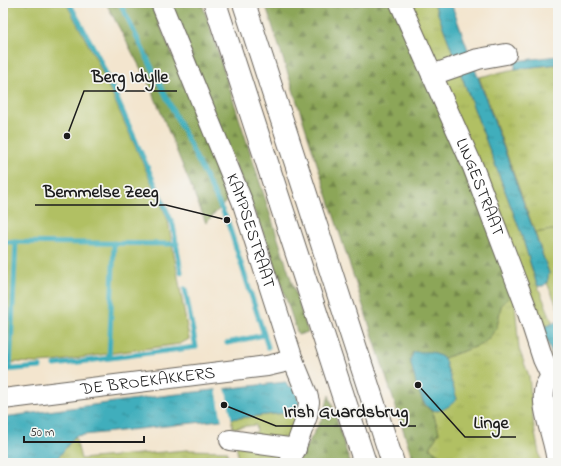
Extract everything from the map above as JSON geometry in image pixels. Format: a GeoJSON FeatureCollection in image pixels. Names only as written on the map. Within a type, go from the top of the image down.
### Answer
{"type":"FeatureCollection","features":[{"type":"Feature","properties":{"kind":"highway"},"geometry":{"type":"LineString","coordinates":[[215,3],[365,463]]}},
{"type":"Feature","properties":{"kind":"highway"},"geometry":{"type":"LineString","coordinates":[[244,3],[393,463]]}},
{"type":"Feature","properties":{"kind":"street","name":"KAMPSESTRAAT"},"geometry":{"type":"LineString","coordinates":[[161,3],[242,201],[293,360],[307,394],[309,402],[307,416],[293,456]]}},
{"type":"Feature","properties":{"kind":"street","name":"LINGESTRAAT"},"geometry":{"type":"LineString","coordinates":[[400,3],[473,167],[526,307],[543,359],[554,377]]}},
{"type":"Feature","properties":{"kind":"street"},"geometry":{"type":"LineString","coordinates":[[432,75],[478,59],[506,54]]}},
{"type":"Feature","properties":{"kind":"street","name":"DE BROEKAKKERS"},"geometry":{"type":"LineString","coordinates":[[3,399],[267,366],[293,360]]}},
{"type":"Feature","properties":{"kind":"street"},"geometry":{"type":"LineString","coordinates":[[554,377],[545,388],[545,402],[557,463]]}},
{"type":"Feature","properties":{"kind":"street"},"geometry":{"type":"LineString","coordinates":[[230,440],[293,456]]}},
{"type":"Feature","properties":{"kind":"green space"},"geometry":{"type":"Polygon","coordinates":[[[3,3],[66,3],[96,59],[168,221],[189,339],[180,344],[52,362],[16,362],[3,364],[3,3]]]}},
{"type":"Feature","properties":{"kind":"green space"},"geometry":{"type":"Polygon","coordinates":[[[106,3],[150,3],[233,194],[206,223],[151,88],[106,3]]]}},
{"type":"Feature","properties":{"kind":"green space"},"geometry":{"type":"Polygon","coordinates":[[[169,3],[202,3],[308,332],[298,335],[270,250],[169,3]]]}},
{"type":"Feature","properties":{"kind":"green space"},"geometry":{"type":"Polygon","coordinates":[[[265,3],[393,3],[474,186],[514,292],[501,306],[497,327],[483,344],[444,358],[431,352],[410,360],[423,402],[429,409],[432,410],[439,432],[430,448],[451,463],[414,463],[265,3]]]}},
{"type":"Feature","properties":{"kind":"green space"},"geometry":{"type":"Polygon","coordinates":[[[408,3],[434,3],[521,233],[536,282],[553,323],[542,328],[408,3]]]}},
{"type":"Feature","properties":{"kind":"green space"},"geometry":{"type":"Polygon","coordinates":[[[558,64],[558,229],[535,233],[479,77],[515,69],[558,64]]]}},
{"type":"Feature","properties":{"kind":"green space"},"geometry":{"type":"Polygon","coordinates":[[[558,229],[558,308],[547,283],[549,273],[535,233],[558,229]]]}},
{"type":"Feature","properties":{"kind":"green space"},"geometry":{"type":"Polygon","coordinates":[[[514,292],[519,349],[529,376],[534,428],[541,463],[451,463],[430,448],[439,432],[432,410],[438,411],[457,399],[444,358],[483,344],[497,327],[501,306],[514,292]]]}},
{"type":"Feature","properties":{"kind":"green space"},"geometry":{"type":"Polygon","coordinates":[[[329,395],[350,463],[297,463],[324,415],[329,395]]]}},
{"type":"Feature","properties":{"kind":"green space"},"geometry":{"type":"Polygon","coordinates":[[[301,408],[292,438],[253,437],[251,433],[257,432],[256,425],[233,428],[231,419],[284,413],[301,408]]]}},
{"type":"Feature","properties":{"kind":"green space"},"geometry":{"type":"Polygon","coordinates":[[[75,436],[81,459],[187,450],[227,451],[228,463],[54,463],[75,436]]]}},
{"type":"Feature","properties":{"kind":"green space"},"geometry":{"type":"Polygon","coordinates":[[[236,444],[279,451],[284,463],[239,463],[236,444]]]}},
{"type":"Feature","properties":{"kind":"water"},"geometry":{"type":"Polygon","coordinates":[[[434,3],[451,3],[549,273],[547,283],[543,286],[538,286],[536,282],[521,233],[434,3]]]}},
{"type":"Feature","properties":{"kind":"water"},"geometry":{"type":"Polygon","coordinates":[[[558,56],[558,64],[515,69],[515,61],[558,56]]]}},
{"type":"Feature","properties":{"kind":"water"},"geometry":{"type":"Polygon","coordinates":[[[558,321],[558,357],[553,357],[542,328],[558,321]]]}},
{"type":"Feature","properties":{"kind":"water"},"geometry":{"type":"Polygon","coordinates":[[[414,352],[431,352],[444,358],[457,399],[446,408],[436,411],[429,408],[423,401],[410,360],[414,352]]]}},
{"type":"Feature","properties":{"kind":"water"},"geometry":{"type":"Polygon","coordinates":[[[286,382],[288,387],[294,387],[301,408],[284,413],[75,436],[54,463],[3,463],[3,417],[160,396],[286,382]]]}},
{"type":"Feature","properties":{"kind":"pier"},"geometry":{"type":"Polygon","coordinates":[[[225,387],[232,421],[222,422],[216,388],[225,387]]]}},
{"type":"Feature","properties":{"kind":"waterway"},"geometry":{"type":"LineString","coordinates":[[69,3],[98,56],[173,225],[181,272]]}},
{"type":"Feature","properties":{"kind":"waterway"},"geometry":{"type":"LineString","coordinates":[[120,3],[227,220],[268,347]]}},
{"type":"Feature","properties":{"kind":"waterway"},"geometry":{"type":"LineString","coordinates":[[3,242],[177,244]]}},
{"type":"Feature","properties":{"kind":"waterway"},"geometry":{"type":"LineString","coordinates":[[10,369],[16,242]]}},
{"type":"Feature","properties":{"kind":"waterway"},"geometry":{"type":"LineString","coordinates":[[109,358],[114,243]]}},
{"type":"Feature","properties":{"kind":"waterway"},"geometry":{"type":"LineString","coordinates":[[55,365],[196,347],[185,289]]}},
{"type":"Feature","properties":{"kind":"waterway"},"geometry":{"type":"LineString","coordinates":[[227,343],[264,335]]}},
{"type":"Feature","properties":{"kind":"waterway"},"geometry":{"type":"LineString","coordinates":[[3,370],[40,367]]}},
{"type":"Feature","properties":{"kind":"place","name":"Berg Idylle"},"geometry":{"type":"Point","coordinates":[67,136]}},
{"type":"Feature","properties":{"kind":"place","name":"Bemmelse Zeeg"},"geometry":{"type":"Point","coordinates":[227,220]}},
{"type":"Feature","properties":{"kind":"place","name":"Linge"},"geometry":{"type":"Point","coordinates":[418,385]}},
{"type":"Feature","properties":{"kind":"place","name":"Irish Guardsbrug"},"geometry":{"type":"Point","coordinates":[224,405]}}]}
